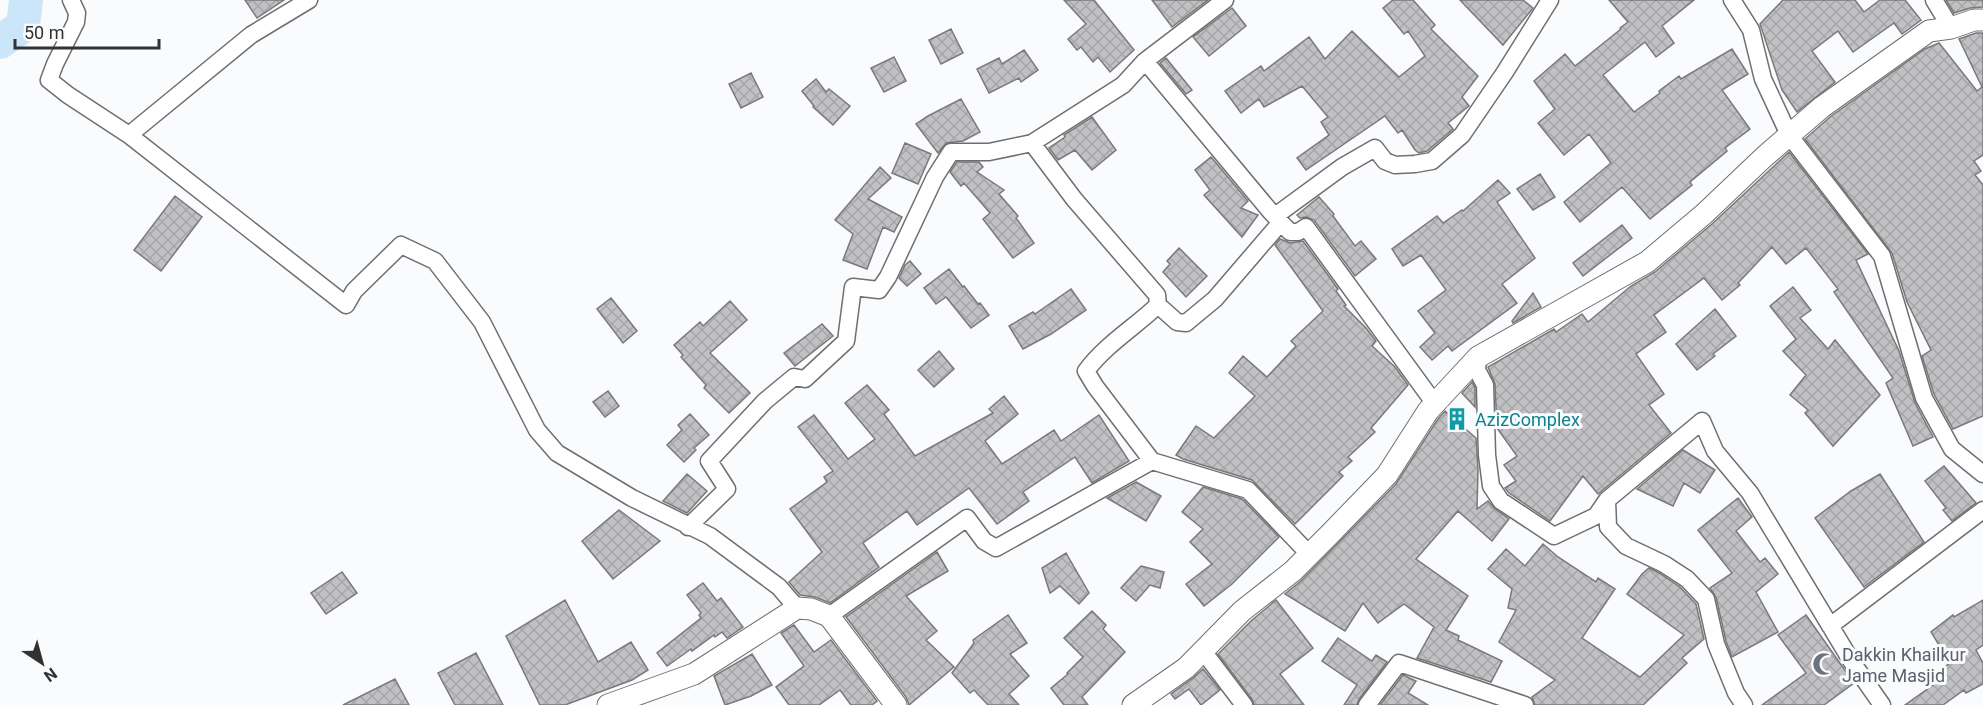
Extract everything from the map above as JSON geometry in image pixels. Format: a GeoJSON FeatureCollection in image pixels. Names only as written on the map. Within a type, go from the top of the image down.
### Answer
{"type":"FeatureCollection","features":[{"type":"Feature","properties":{"kind":"street"},"geometry":{"type":"LineString","coordinates":[[71,0],[76,13],[76,22],[49,80],[129,135],[346,305],[354,291],[401,245],[435,261],[482,322],[537,430],[557,453],[632,498],[710,536],[779,587],[797,608]]}},
{"type":"Feature","properties":{"kind":"street"},"geometry":{"type":"LineString","coordinates":[[129,135],[251,35],[309,0]]}},
{"type":"Feature","properties":{"kind":"street"},"geometry":{"type":"LineString","coordinates":[[688,527],[727,489],[709,461],[765,401],[794,377],[805,379],[846,341],[853,287],[879,290],[888,277],[935,177],[951,152],[989,152],[1032,143],[1123,85],[1145,61],[1225,0]]}},
{"type":"Feature","properties":{"kind":"street"},"geometry":{"type":"LineString","coordinates":[[1032,143],[1074,199],[1157,295],[1158,305],[1177,322],[1186,323],[1215,299],[1278,219],[1342,167],[1375,148],[1385,161],[1395,165],[1432,161],[1462,135],[1550,0]]}},
{"type":"Feature","properties":{"kind":"street"},"geometry":{"type":"LineString","coordinates":[[1732,0],[1751,30],[1762,79],[1788,135],[1882,256],[1924,398],[1952,449],[1983,474]]}},
{"type":"Feature","properties":{"kind":"street"},"geometry":{"type":"LineString","coordinates":[[1934,0],[1951,28]]}},
{"type":"Feature","properties":{"kind":"street"},"geometry":{"type":"LineString","coordinates":[[1133,705],[1186,668],[1242,611],[1293,571],[1387,475],[1428,411],[1478,357],[1647,262],[1704,214],[1788,135],[1822,107],[1929,31],[1983,20]]}},
{"type":"Feature","properties":{"kind":"street"},"geometry":{"type":"LineString","coordinates":[[1145,61],[1290,232],[1298,232],[1306,227],[1435,404]]}},
{"type":"Feature","properties":{"kind":"street"},"geometry":{"type":"LineString","coordinates":[[1158,305],[1094,360],[1086,371],[1095,386],[1152,461],[1248,490],[1309,554]]}},
{"type":"Feature","properties":{"kind":"street"},"geometry":{"type":"LineString","coordinates":[[1478,357],[1477,370],[1485,385],[1487,455],[1491,486],[1501,501],[1554,536],[1596,516],[1607,500],[1702,421],[1715,450],[1750,493],[1852,663],[1882,705]]}},
{"type":"Feature","properties":{"kind":"street"},"geometry":{"type":"LineString","coordinates":[[829,616],[967,518],[984,541],[996,548],[1152,461]]}},
{"type":"Feature","properties":{"kind":"street"},"geometry":{"type":"LineString","coordinates":[[1607,500],[1608,527],[1626,546],[1664,564],[1687,579],[1706,599],[1716,644],[1736,693],[1744,705]]}},
{"type":"Feature","properties":{"kind":"street"},"geometry":{"type":"LineString","coordinates":[[1830,626],[1983,510]]}},
{"type":"Feature","properties":{"kind":"street"},"geometry":{"type":"LineString","coordinates":[[608,705],[694,675],[797,608],[811,609],[829,616],[896,705]]}},
{"type":"Feature","properties":{"kind":"street"},"geometry":{"type":"LineString","coordinates":[[1203,651],[1244,705]]}},
{"type":"Feature","properties":{"kind":"street"},"geometry":{"type":"LineString","coordinates":[[1367,705],[1399,663],[1525,705]]}},
{"type":"Feature","properties":{"kind":"building"},"geometry":{"type":"Polygon","coordinates":[[[245,0],[284,0],[257,18],[245,0]]]}},
{"type":"Feature","properties":{"kind":"building"},"geometry":{"type":"Polygon","coordinates":[[[1064,0],[1094,0],[1134,50],[1110,72],[1098,57],[1093,62],[1081,47],[1077,50],[1068,39],[1086,24],[1064,0]]]}},
{"type":"Feature","properties":{"kind":"building"},"geometry":{"type":"Polygon","coordinates":[[[1152,0],[1208,0],[1172,27],[1152,0]]]}},
{"type":"Feature","properties":{"kind":"building"},"geometry":{"type":"Polygon","coordinates":[[[1393,0],[1413,0],[1435,25],[1431,29],[1478,76],[1462,97],[1469,106],[1448,123],[1453,129],[1427,151],[1419,153],[1415,150],[1402,130],[1398,133],[1385,116],[1306,170],[1297,158],[1329,135],[1321,122],[1328,117],[1302,86],[1264,107],[1259,99],[1241,113],[1225,91],[1261,66],[1264,71],[1309,37],[1325,59],[1352,31],[1399,77],[1425,56],[1408,31],[1404,34],[1383,8],[1393,0]]]}},
{"type":"Feature","properties":{"kind":"building"},"geometry":{"type":"Polygon","coordinates":[[[1460,0],[1523,0],[1533,8],[1503,45],[1460,0]]]}},
{"type":"Feature","properties":{"kind":"building"},"geometry":{"type":"Polygon","coordinates":[[[1609,0],[1694,0],[1662,26],[1674,43],[1656,57],[1645,42],[1603,75],[1634,112],[1679,76],[1681,79],[1732,49],[1748,74],[1722,90],[1750,129],[1725,148],[1727,151],[1690,182],[1692,185],[1650,219],[1622,187],[1580,222],[1564,202],[1611,163],[1589,134],[1564,155],[1538,123],[1555,109],[1534,81],[1565,54],[1575,66],[1628,22],[1609,0]]]}},
{"type":"Feature","properties":{"kind":"building"},"geometry":{"type":"Polygon","coordinates":[[[1783,0],[1855,0],[1864,12],[1880,0],[1905,0],[1921,20],[1902,34],[1894,23],[1853,52],[1838,31],[1812,51],[1835,82],[1797,112],[1782,90],[1760,24],[1783,0]]]}},
{"type":"Feature","properties":{"kind":"building"},"geometry":{"type":"Polygon","coordinates":[[[1946,0],[1983,0],[1983,7],[1954,13],[1946,0]]]}},
{"type":"Feature","properties":{"kind":"building"},"geometry":{"type":"Polygon","coordinates":[[[1232,8],[1246,26],[1209,56],[1193,37],[1232,8]]]}},
{"type":"Feature","properties":{"kind":"building"},"geometry":{"type":"Polygon","coordinates":[[[951,29],[963,53],[941,64],[929,40],[951,29]]]}},
{"type":"Feature","properties":{"kind":"building"},"geometry":{"type":"Polygon","coordinates":[[[1983,33],[1983,155],[1974,161],[1981,171],[1975,175],[1983,185],[1983,416],[1953,429],[1934,394],[1922,356],[1931,350],[1907,302],[1892,253],[1805,139],[1830,117],[1925,49],[1939,43],[1977,91],[1982,87],[1959,39],[1983,33]]]}},
{"type":"Feature","properties":{"kind":"building"},"geometry":{"type":"Polygon","coordinates":[[[1024,50],[1038,70],[1021,82],[1019,78],[989,93],[977,69],[999,58],[1002,64],[1024,50]]]}},
{"type":"Feature","properties":{"kind":"building"},"geometry":{"type":"Polygon","coordinates":[[[894,57],[906,81],[884,92],[871,68],[894,57]]]}},
{"type":"Feature","properties":{"kind":"building"},"geometry":{"type":"Polygon","coordinates":[[[1166,58],[1192,90],[1186,94],[1160,63],[1166,58]]]}},
{"type":"Feature","properties":{"kind":"building"},"geometry":{"type":"Polygon","coordinates":[[[751,73],[763,97],[741,108],[729,84],[751,73]]]}},
{"type":"Feature","properties":{"kind":"building"},"geometry":{"type":"Polygon","coordinates":[[[816,79],[826,92],[829,89],[850,106],[833,125],[813,107],[802,91],[816,79]]]}},
{"type":"Feature","properties":{"kind":"building"},"geometry":{"type":"Polygon","coordinates":[[[961,99],[980,132],[963,141],[946,143],[938,153],[916,124],[961,99]]]}},
{"type":"Feature","properties":{"kind":"building"},"geometry":{"type":"Polygon","coordinates":[[[1092,117],[1116,150],[1092,170],[1075,150],[1058,160],[1049,148],[1092,117]]]}},
{"type":"Feature","properties":{"kind":"building"},"geometry":{"type":"Polygon","coordinates":[[[905,143],[931,154],[918,184],[892,173],[905,143]]]}},
{"type":"Feature","properties":{"kind":"building"},"geometry":{"type":"Polygon","coordinates":[[[1789,152],[1868,254],[1856,260],[1899,351],[1915,403],[1933,437],[1913,446],[1886,383],[1893,378],[1834,292],[1838,289],[1806,248],[1786,264],[1772,247],[1738,283],[1740,285],[1722,300],[1704,278],[1654,315],[1666,332],[1636,354],[1664,394],[1649,405],[1671,433],[1598,494],[1583,476],[1550,521],[1509,493],[1505,488],[1516,481],[1504,465],[1517,456],[1497,428],[1495,384],[1488,367],[1554,329],[1556,332],[1582,314],[1588,322],[1631,286],[1655,272],[1712,224],[1789,152]]]}},
{"type":"Feature","properties":{"kind":"building"},"geometry":{"type":"Polygon","coordinates":[[[1211,157],[1248,201],[1241,208],[1258,215],[1242,237],[1204,195],[1210,190],[1195,170],[1211,157]]]}},
{"type":"Feature","properties":{"kind":"building"},"geometry":{"type":"Polygon","coordinates":[[[957,162],[979,162],[983,167],[977,172],[1004,190],[999,194],[1018,216],[1016,218],[1034,243],[1013,258],[983,219],[990,213],[964,183],[961,186],[950,172],[957,162]]]}},
{"type":"Feature","properties":{"kind":"building"},"geometry":{"type":"Polygon","coordinates":[[[880,167],[891,178],[868,199],[902,217],[894,232],[883,227],[867,269],[843,260],[853,234],[835,220],[880,167]]]}},
{"type":"Feature","properties":{"kind":"building"},"geometry":{"type":"Polygon","coordinates":[[[1540,174],[1555,197],[1533,210],[1517,189],[1540,174]]]}},
{"type":"Feature","properties":{"kind":"building"},"geometry":{"type":"Polygon","coordinates":[[[1498,180],[1510,193],[1497,202],[1535,258],[1502,284],[1517,303],[1452,351],[1448,346],[1432,360],[1420,347],[1435,333],[1418,311],[1446,290],[1421,255],[1403,266],[1392,249],[1437,216],[1443,223],[1463,211],[1498,180]]]}},
{"type":"Feature","properties":{"kind":"building"},"geometry":{"type":"Polygon","coordinates":[[[175,196],[202,217],[161,271],[134,250],[175,196]]]}},
{"type":"Feature","properties":{"kind":"building"},"geometry":{"type":"Polygon","coordinates":[[[1319,197],[1334,214],[1333,216],[1355,246],[1361,241],[1376,259],[1355,276],[1314,220],[1306,217],[1300,218],[1297,215],[1319,197]]]}},
{"type":"Feature","properties":{"kind":"building"},"geometry":{"type":"Polygon","coordinates":[[[1622,225],[1632,238],[1583,276],[1573,263],[1622,225]]]}},
{"type":"Feature","properties":{"kind":"building"},"geometry":{"type":"Polygon","coordinates":[[[1280,239],[1290,243],[1303,241],[1338,289],[1336,291],[1346,305],[1344,306],[1376,341],[1372,346],[1395,367],[1408,385],[1371,428],[1375,432],[1348,457],[1352,461],[1339,472],[1343,476],[1295,524],[1252,480],[1176,455],[1196,426],[1214,438],[1255,396],[1229,373],[1243,356],[1267,377],[1296,346],[1291,341],[1323,311],[1275,245],[1280,239]]]}},
{"type":"Feature","properties":{"kind":"building"},"geometry":{"type":"Polygon","coordinates":[[[1179,248],[1207,276],[1186,297],[1163,272],[1170,264],[1167,261],[1179,248]]]}},
{"type":"Feature","properties":{"kind":"building"},"geometry":{"type":"Polygon","coordinates":[[[910,261],[921,274],[907,286],[899,278],[905,265],[910,261]]]}},
{"type":"Feature","properties":{"kind":"building"},"geometry":{"type":"Polygon","coordinates":[[[949,269],[989,315],[971,328],[946,297],[936,304],[924,288],[949,269]]]}},
{"type":"Feature","properties":{"kind":"building"},"geometry":{"type":"Polygon","coordinates":[[[1793,287],[1811,310],[1800,318],[1828,349],[1835,340],[1880,395],[1833,446],[1805,413],[1808,410],[1790,395],[1806,375],[1783,351],[1796,339],[1770,306],[1793,287]]]}},
{"type":"Feature","properties":{"kind":"building"},"geometry":{"type":"Polygon","coordinates":[[[1071,289],[1086,310],[1051,334],[1023,349],[1009,326],[1033,312],[1035,314],[1071,289]]]}},
{"type":"Feature","properties":{"kind":"building"},"geometry":{"type":"Polygon","coordinates":[[[1533,293],[1541,307],[1513,323],[1512,321],[1533,293]]]}},
{"type":"Feature","properties":{"kind":"building"},"geometry":{"type":"Polygon","coordinates":[[[611,298],[637,331],[623,343],[597,309],[611,298]]]}},
{"type":"Feature","properties":{"kind":"building"},"geometry":{"type":"Polygon","coordinates":[[[730,301],[747,320],[710,353],[750,393],[729,413],[704,388],[706,385],[681,357],[683,355],[674,345],[700,322],[703,326],[730,301]]]}},
{"type":"Feature","properties":{"kind":"building"},"geometry":{"type":"Polygon","coordinates":[[[1715,309],[1736,336],[1697,370],[1676,344],[1715,309]]]}},
{"type":"Feature","properties":{"kind":"building"},"geometry":{"type":"Polygon","coordinates":[[[822,324],[833,336],[795,366],[784,353],[822,324]]]}},
{"type":"Feature","properties":{"kind":"building"},"geometry":{"type":"Polygon","coordinates":[[[939,351],[954,369],[934,387],[918,370],[939,351]]]}},
{"type":"Feature","properties":{"kind":"building"},"geometry":{"type":"Polygon","coordinates":[[[1472,382],[1475,388],[1475,407],[1462,393],[1472,382]]]}},
{"type":"Feature","properties":{"kind":"building"},"geometry":{"type":"Polygon","coordinates":[[[867,385],[889,410],[884,414],[915,456],[993,413],[989,409],[1004,396],[1018,414],[985,441],[1002,464],[1054,430],[1061,441],[1099,415],[1129,461],[1092,483],[1075,457],[1023,492],[1029,501],[997,524],[969,488],[917,525],[907,511],[863,543],[879,567],[830,603],[815,597],[800,595],[789,582],[822,552],[790,509],[827,482],[824,477],[833,471],[798,427],[814,415],[848,459],[875,439],[845,403],[867,385]]]}},
{"type":"Feature","properties":{"kind":"building"},"geometry":{"type":"Polygon","coordinates":[[[608,391],[619,406],[605,417],[593,402],[608,391]]]}},
{"type":"Feature","properties":{"kind":"building"},"geometry":{"type":"Polygon","coordinates":[[[1445,411],[1476,438],[1477,509],[1488,501],[1509,519],[1492,541],[1458,511],[1416,559],[1468,596],[1446,630],[1459,636],[1458,640],[1502,661],[1491,682],[1417,658],[1434,627],[1404,604],[1378,623],[1363,603],[1345,631],[1285,594],[1302,580],[1396,484],[1445,411]]]}},
{"type":"Feature","properties":{"kind":"building"},"geometry":{"type":"Polygon","coordinates":[[[690,414],[709,435],[694,448],[696,450],[684,462],[667,445],[682,430],[678,425],[690,414]]]}},
{"type":"Feature","properties":{"kind":"building"},"geometry":{"type":"Polygon","coordinates":[[[1683,450],[1715,470],[1700,493],[1684,483],[1673,506],[1637,489],[1683,450]]]}},
{"type":"Feature","properties":{"kind":"building"},"geometry":{"type":"Polygon","coordinates":[[[1944,466],[1976,503],[1952,521],[1943,510],[1946,508],[1925,481],[1944,466]]]}},
{"type":"Feature","properties":{"kind":"building"},"geometry":{"type":"Polygon","coordinates":[[[687,474],[707,491],[687,513],[663,501],[687,474]]]}},
{"type":"Feature","properties":{"kind":"building"},"geometry":{"type":"Polygon","coordinates":[[[1880,474],[1924,542],[1864,587],[1815,518],[1851,491],[1880,474]]]}},
{"type":"Feature","properties":{"kind":"building"},"geometry":{"type":"Polygon","coordinates":[[[1136,482],[1161,496],[1146,521],[1107,498],[1136,482]]]}},
{"type":"Feature","properties":{"kind":"building"},"geometry":{"type":"Polygon","coordinates":[[[1203,487],[1242,499],[1279,537],[1232,584],[1204,606],[1186,584],[1212,564],[1190,542],[1203,529],[1182,512],[1203,487]]]}},
{"type":"Feature","properties":{"kind":"building"},"geometry":{"type":"Polygon","coordinates":[[[1738,498],[1752,517],[1736,531],[1760,562],[1765,558],[1778,574],[1756,592],[1778,632],[1732,657],[1716,597],[1710,588],[1732,573],[1698,530],[1738,498]]]}},
{"type":"Feature","properties":{"kind":"building"},"geometry":{"type":"Polygon","coordinates":[[[619,510],[660,541],[613,579],[582,541],[619,510]]]}},
{"type":"Feature","properties":{"kind":"building"},"geometry":{"type":"Polygon","coordinates":[[[1543,544],[1558,557],[1596,582],[1598,578],[1615,589],[1582,638],[1640,677],[1684,635],[1627,594],[1642,574],[1649,568],[1659,573],[1680,587],[1696,604],[1704,639],[1682,658],[1687,663],[1643,705],[1535,705],[1532,697],[1555,680],[1499,642],[1516,610],[1508,608],[1512,589],[1488,569],[1506,549],[1525,566],[1543,544]]]}},
{"type":"Feature","properties":{"kind":"building"},"geometry":{"type":"Polygon","coordinates":[[[937,552],[948,571],[906,596],[937,631],[926,640],[954,667],[909,705],[906,697],[846,617],[937,552]]]}},
{"type":"Feature","properties":{"kind":"building"},"geometry":{"type":"Polygon","coordinates":[[[1066,553],[1089,593],[1079,604],[1060,586],[1050,593],[1042,568],[1066,553]]]}},
{"type":"Feature","properties":{"kind":"building"},"geometry":{"type":"Polygon","coordinates":[[[1141,566],[1164,572],[1160,588],[1150,585],[1136,601],[1121,588],[1141,566]]]}},
{"type":"Feature","properties":{"kind":"building"},"geometry":{"type":"Polygon","coordinates":[[[342,572],[357,593],[326,614],[311,593],[342,572]]]}},
{"type":"Feature","properties":{"kind":"building"},"geometry":{"type":"Polygon","coordinates":[[[703,583],[717,601],[721,598],[743,627],[727,638],[722,632],[715,637],[714,635],[667,666],[657,653],[701,618],[699,615],[701,613],[687,595],[703,583]]]}},
{"type":"Feature","properties":{"kind":"building"},"geometry":{"type":"Polygon","coordinates":[[[565,600],[598,662],[631,642],[648,670],[632,680],[565,705],[540,705],[506,636],[565,600]]]}},
{"type":"Feature","properties":{"kind":"building"},"geometry":{"type":"Polygon","coordinates":[[[1276,600],[1313,648],[1280,674],[1304,705],[1254,705],[1252,699],[1218,654],[1276,600]]]}},
{"type":"Feature","properties":{"kind":"building"},"geometry":{"type":"Polygon","coordinates":[[[1983,600],[1983,645],[1976,650],[1983,663],[1983,684],[1966,693],[1964,690],[1943,705],[1905,705],[1933,685],[1928,678],[1950,663],[1931,632],[1953,615],[1954,617],[1983,600]]]}},
{"type":"Feature","properties":{"kind":"building"},"geometry":{"type":"Polygon","coordinates":[[[1092,611],[1106,625],[1103,629],[1125,652],[1082,697],[1088,705],[1064,705],[1051,688],[1083,657],[1064,638],[1092,611]]]}},
{"type":"Feature","properties":{"kind":"building"},"geometry":{"type":"Polygon","coordinates":[[[1008,615],[1027,643],[1010,654],[1029,676],[1009,694],[1019,705],[988,705],[974,690],[970,693],[952,673],[974,643],[973,640],[1008,615]]]}},
{"type":"Feature","properties":{"kind":"building"},"geometry":{"type":"Polygon","coordinates":[[[1806,615],[1854,683],[1824,705],[1762,705],[1806,673],[1778,635],[1806,615]]]}},
{"type":"Feature","properties":{"kind":"building"},"geometry":{"type":"Polygon","coordinates":[[[794,625],[814,652],[831,640],[877,701],[872,705],[851,705],[840,690],[819,705],[789,705],[776,687],[804,666],[781,633],[794,625]]]}},
{"type":"Feature","properties":{"kind":"building"},"geometry":{"type":"Polygon","coordinates":[[[1338,638],[1372,661],[1376,655],[1387,662],[1357,705],[1344,705],[1357,685],[1322,661],[1338,638]]]}},
{"type":"Feature","properties":{"kind":"building"},"geometry":{"type":"Polygon","coordinates":[[[476,653],[503,705],[455,705],[438,673],[476,653]]]}},
{"type":"Feature","properties":{"kind":"building"},"geometry":{"type":"Polygon","coordinates":[[[752,654],[772,685],[751,696],[725,705],[714,676],[752,654]]]}},
{"type":"Feature","properties":{"kind":"building"},"geometry":{"type":"Polygon","coordinates":[[[1203,669],[1220,690],[1201,705],[1189,689],[1175,699],[1171,694],[1203,669]]]}},
{"type":"Feature","properties":{"kind":"building"},"geometry":{"type":"Polygon","coordinates":[[[1403,675],[1416,681],[1408,693],[1428,705],[1380,705],[1403,675]]]}},
{"type":"Feature","properties":{"kind":"building"},"geometry":{"type":"Polygon","coordinates":[[[395,679],[409,705],[343,705],[395,679]]]}},
{"type":"Feature","properties":{"kind":"waterway"},"geometry":{"type":"LineString","coordinates":[[0,42],[23,26],[26,0]]}},
{"type":"Feature","properties":{"kind":"place","name":"AzizComplex"},"geometry":{"type":"Point","coordinates":[1457,419]}},
{"type":"Feature","properties":{"kind":"place","name":"Dakkin Khailkur Jame Masjid"},"geometry":{"type":"Point","coordinates":[1824,664]}}]}
